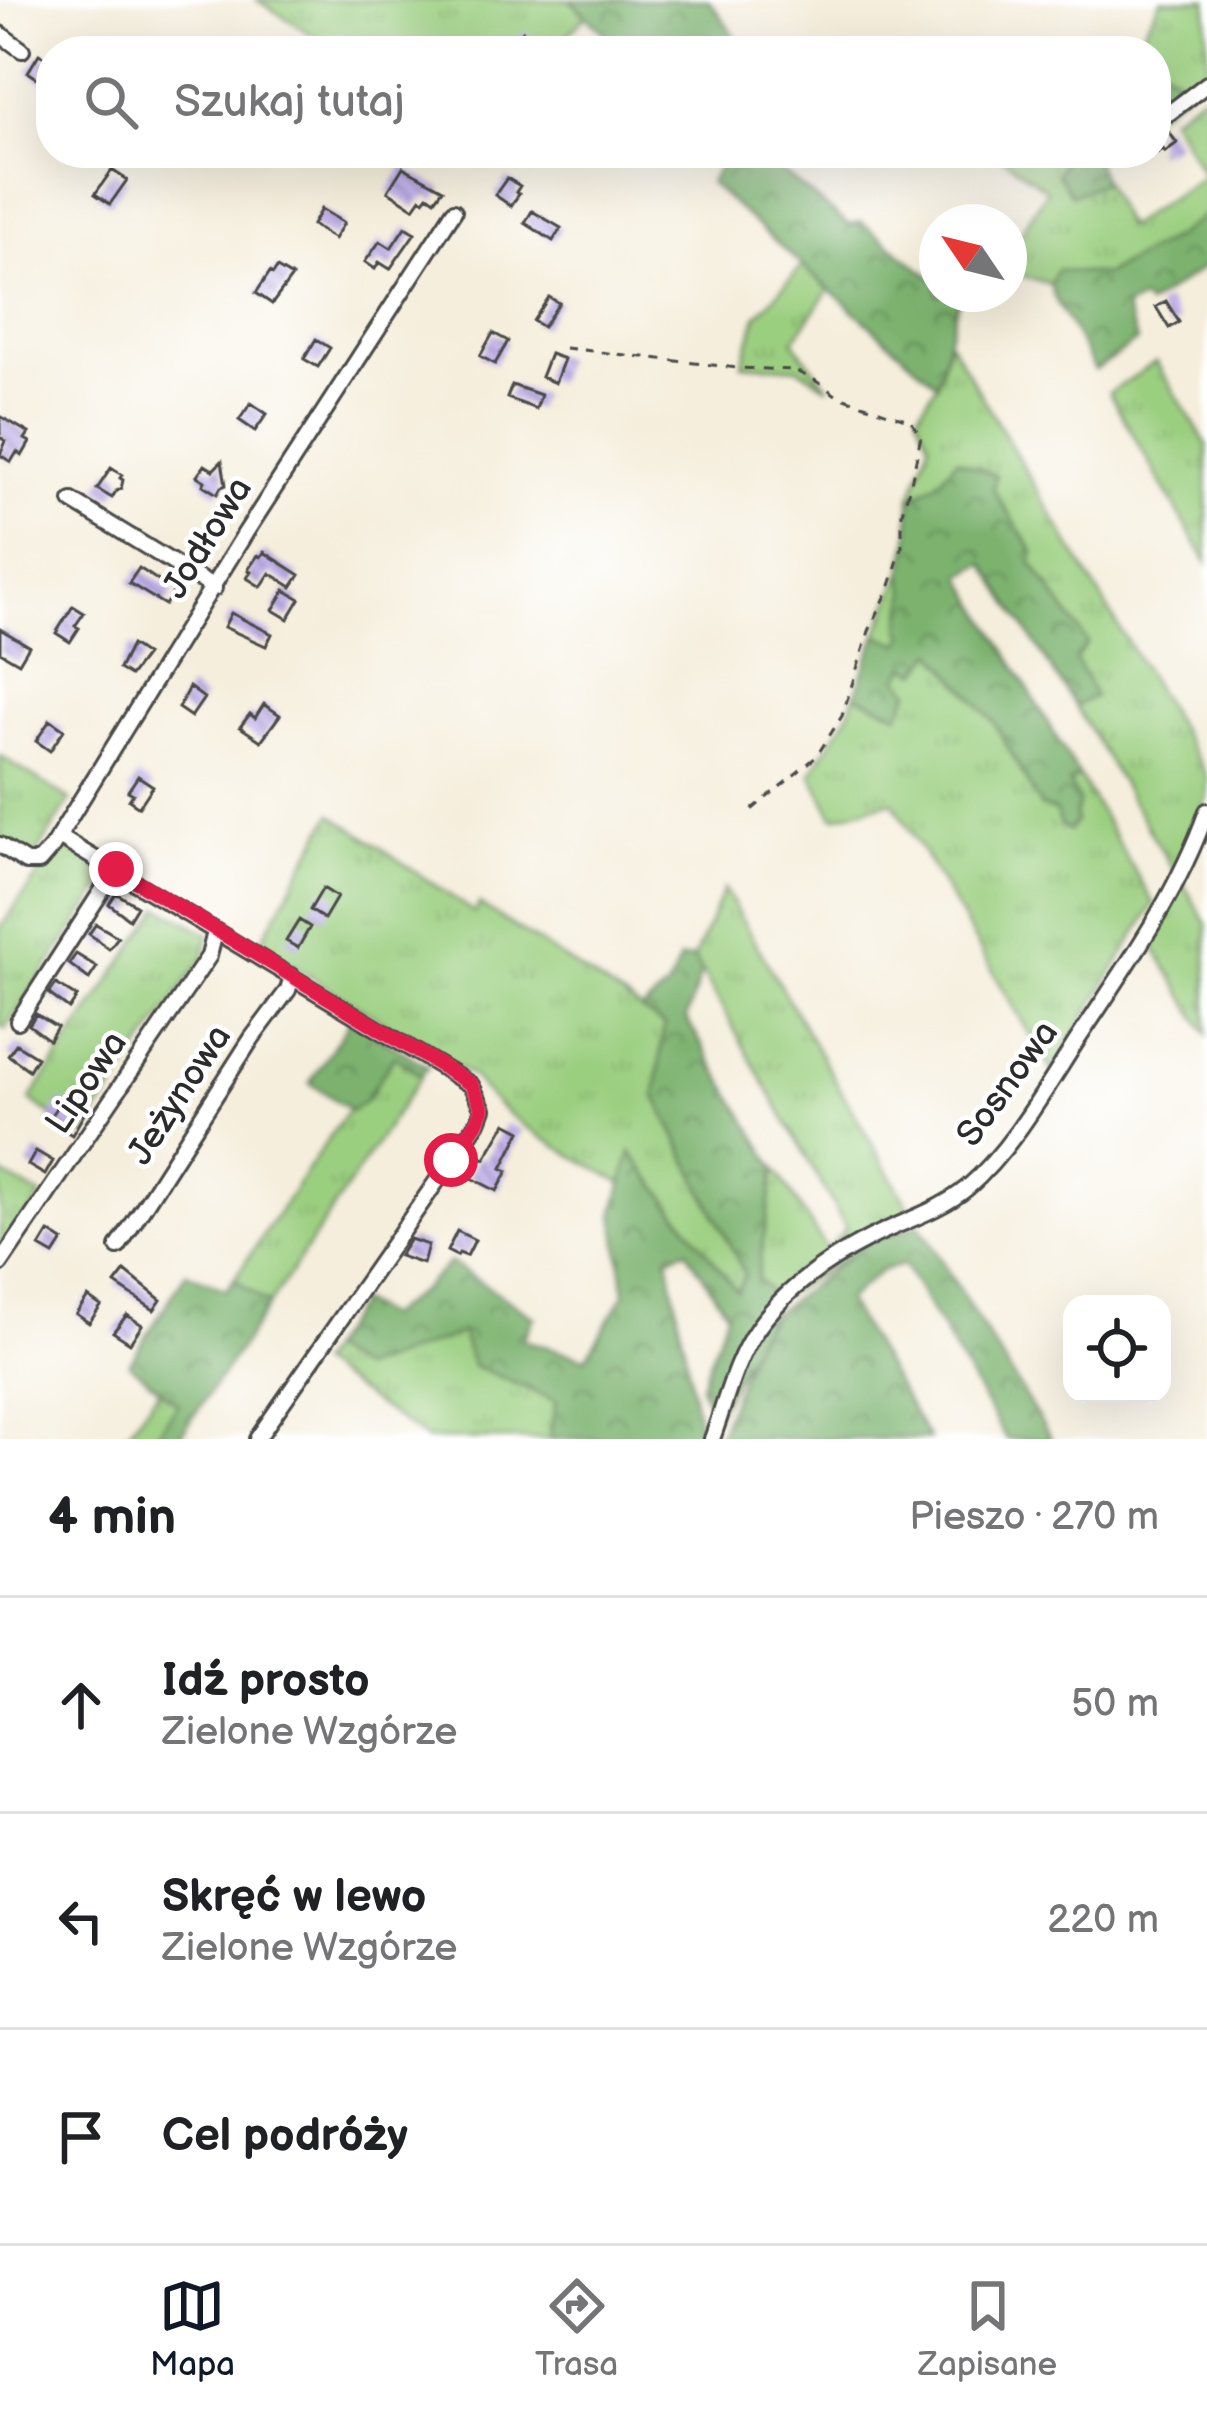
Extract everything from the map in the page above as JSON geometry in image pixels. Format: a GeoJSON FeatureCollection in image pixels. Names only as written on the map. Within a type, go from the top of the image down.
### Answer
{"type":"FeatureCollection","features":[{"type":"Feature","properties":{"kind":"street"},"geometry":{"type":"LineString","coordinates":[[0,34],[22,50]]}},
{"type":"Feature","properties":{"kind":"street"},"geometry":{"type":"LineString","coordinates":[[1171,111],[1207,84]]}},
{"type":"Feature","properties":{"kind":"street","name":"Jodłowa"},"geometry":{"type":"LineString","coordinates":[[58,837],[246,532],[454,211]]}},
{"type":"Feature","properties":{"kind":"street"},"geometry":{"type":"LineString","coordinates":[[72,501],[214,588]]}},
{"type":"Feature","properties":{"kind":"street","name":"Sosnowa"},"geometry":{"type":"LineString","coordinates":[[712,1439],[755,1332],[786,1295],[827,1263],[872,1237],[918,1219],[966,1189],[991,1163],[1033,1108],[1160,914],[1207,812]]}},
{"type":"Feature","properties":{"kind":"street"},"geometry":{"type":"LineString","coordinates":[[0,845],[26,862],[39,862],[58,837],[471,1084],[483,1109],[256,1439]]}},
{"type":"Feature","properties":{"kind":"street"},"geometry":{"type":"LineString","coordinates":[[18,1022],[116,869]]}},
{"type":"Feature","properties":{"kind":"street","name":"Lipowa"},"geometry":{"type":"LineString","coordinates":[[0,1264],[209,956],[215,932]]}},
{"type":"Feature","properties":{"kind":"street","name":"Jeżynowa"},"geometry":{"type":"LineString","coordinates":[[118,1247],[292,976]]}},
{"type":"Feature","properties":{"kind":"path"},"geometry":{"type":"LineString","coordinates":[[565,348],[793,370],[836,395],[911,421],[921,436],[902,512],[902,547],[889,589],[868,631],[842,716],[816,757],[748,812]]}},
{"type":"Feature","properties":{"kind":"green space"},"geometry":{"type":"Polygon","coordinates":[[[257,0],[570,0],[586,16],[567,36],[315,36],[257,0]]]}},
{"type":"Feature","properties":{"kind":"green space"},"geometry":{"type":"Polygon","coordinates":[[[570,0],[709,0],[735,36],[607,36],[570,0]]]}},
{"type":"Feature","properties":{"kind":"green space"},"geometry":{"type":"Polygon","coordinates":[[[1161,0],[1207,0],[1207,76],[1190,89],[1171,74],[1171,36],[1141,36],[1161,0]]]}},
{"type":"Feature","properties":{"kind":"green space"},"geometry":{"type":"Polygon","coordinates":[[[1171,74],[1190,89],[1171,102],[1171,74]]]}},
{"type":"Feature","properties":{"kind":"green space"},"geometry":{"type":"Polygon","coordinates":[[[1207,91],[1207,213],[1178,235],[1104,275],[1059,271],[1050,284],[1027,277],[1027,223],[1047,190],[1017,168],[1060,168],[1057,174],[1071,195],[1104,182],[1126,227],[1204,176],[1171,119],[1207,91]]]}},
{"type":"Feature","properties":{"kind":"green space"},"geometry":{"type":"Polygon","coordinates":[[[719,168],[777,168],[849,225],[861,222],[919,268],[919,312],[955,312],[937,384],[709,183],[719,168]]]}},
{"type":"Feature","properties":{"kind":"green space"},"geometry":{"type":"Polygon","coordinates":[[[1060,168],[1098,168],[1104,182],[1072,195],[1057,174],[1060,168]]]}},
{"type":"Feature","properties":{"kind":"green space"},"geometry":{"type":"Polygon","coordinates":[[[1207,213],[1207,265],[1147,306],[1142,300],[1125,308],[1137,341],[1095,370],[1055,299],[1050,284],[1057,270],[1104,275],[1178,235],[1207,213]]]}},
{"type":"Feature","properties":{"kind":"green space"},"geometry":{"type":"Polygon","coordinates":[[[802,266],[829,290],[793,341],[829,388],[798,368],[742,364],[757,316],[802,266]]]}},
{"type":"Feature","properties":{"kind":"green space"},"geometry":{"type":"Polygon","coordinates":[[[949,341],[1207,776],[1207,797],[1175,873],[1075,706],[1094,696],[1075,659],[1087,643],[1031,561],[1034,552],[993,489],[957,459],[937,483],[911,498],[930,442],[917,415],[937,384],[949,341]]]}},
{"type":"Feature","properties":{"kind":"green space"},"geometry":{"type":"Polygon","coordinates":[[[1156,362],[1207,445],[1207,562],[1109,393],[1156,362]]]}},
{"type":"Feature","properties":{"kind":"green space"},"geometry":{"type":"Polygon","coordinates":[[[957,459],[996,476],[993,489],[1034,552],[1031,562],[1088,643],[1075,659],[1095,696],[1075,706],[984,563],[962,576],[1079,776],[1069,783],[1079,802],[1069,831],[1060,825],[1055,811],[1041,807],[994,722],[934,652],[919,672],[906,666],[899,678],[910,691],[899,714],[855,695],[877,635],[900,644],[905,636],[901,626],[907,592],[902,573],[911,498],[937,483],[957,459]]]}},
{"type":"Feature","properties":{"kind":"green space"},"geometry":{"type":"Polygon","coordinates":[[[902,573],[907,592],[901,645],[877,635],[902,573]]]}},
{"type":"Feature","properties":{"kind":"green space"},"geometry":{"type":"Polygon","coordinates":[[[933,651],[994,722],[1041,807],[1075,815],[1079,802],[1069,783],[1079,776],[1154,904],[1052,1072],[893,801],[834,817],[811,773],[848,715],[855,695],[899,714],[910,691],[899,679],[906,666],[933,651]]]}},
{"type":"Feature","properties":{"kind":"green space"},"geometry":{"type":"Polygon","coordinates":[[[0,756],[70,800],[37,854],[20,854],[0,842],[0,756]]]}},
{"type":"Feature","properties":{"kind":"green space"},"geometry":{"type":"Polygon","coordinates":[[[332,814],[475,913],[479,904],[664,1024],[656,1096],[745,1275],[737,1292],[632,1153],[622,1183],[522,1124],[473,1077],[259,945],[332,814]]]}},
{"type":"Feature","properties":{"kind":"green space"},"geometry":{"type":"Polygon","coordinates":[[[61,843],[106,872],[105,883],[5,1029],[0,1025],[0,928],[61,843]]]}},
{"type":"Feature","properties":{"kind":"green space"},"geometry":{"type":"Polygon","coordinates":[[[1183,883],[1207,924],[1207,1034],[1148,937],[1183,883]]]}},
{"type":"Feature","properties":{"kind":"green space"},"geometry":{"type":"Polygon","coordinates":[[[724,889],[914,1216],[777,1299],[757,1279],[775,1168],[827,1250],[846,1228],[694,958],[724,889]]]}},
{"type":"Feature","properties":{"kind":"green space"},"geometry":{"type":"Polygon","coordinates":[[[160,907],[209,934],[205,954],[82,1136],[30,1100],[160,907]]]}},
{"type":"Feature","properties":{"kind":"green space"},"geometry":{"type":"Polygon","coordinates":[[[694,958],[701,973],[686,1018],[775,1168],[757,1278],[777,1299],[715,1416],[700,1387],[727,1313],[686,1250],[668,1258],[701,1439],[549,1439],[556,1401],[472,1365],[462,1333],[360,1370],[327,1350],[359,1302],[386,1317],[450,1262],[534,1317],[523,1340],[586,1358],[625,1293],[614,1214],[631,1152],[737,1291],[745,1275],[656,1096],[664,1025],[641,1011],[668,987],[680,959],[694,958]]]}},
{"type":"Feature","properties":{"kind":"green space"},"geometry":{"type":"Polygon","coordinates":[[[351,1019],[428,1067],[421,1076],[394,1056],[366,1100],[352,1111],[310,1083],[351,1019]]]}},
{"type":"Feature","properties":{"kind":"green space"},"geometry":{"type":"Polygon","coordinates":[[[395,1055],[421,1076],[269,1305],[234,1279],[349,1108],[366,1100],[395,1055]]]}},
{"type":"Feature","properties":{"kind":"green space"},"geometry":{"type":"Polygon","coordinates":[[[0,1173],[41,1195],[0,1257],[0,1173]]]}},
{"type":"Feature","properties":{"kind":"green space"},"geometry":{"type":"Polygon","coordinates":[[[919,1224],[1051,1439],[1006,1439],[904,1265],[882,1270],[846,1300],[929,1439],[717,1439],[756,1336],[776,1312],[868,1242],[919,1224]]]}},
{"type":"Feature","properties":{"kind":"green space"},"geometry":{"type":"Polygon","coordinates":[[[186,1273],[226,1290],[234,1279],[269,1305],[178,1439],[154,1439],[178,1404],[129,1364],[186,1273]]]}},
{"type":"Feature","properties":{"kind":"green space"},"geometry":{"type":"Polygon","coordinates":[[[462,1332],[472,1365],[556,1401],[549,1439],[427,1439],[317,1364],[327,1350],[360,1370],[462,1332]]]}},
{"type":"Feature","properties":{"kind":"green space"},"geometry":{"type":"Polygon","coordinates":[[[159,1390],[179,1404],[154,1439],[123,1439],[159,1390]]]}},
{"type":"Feature","properties":{"kind":"building"},"geometry":{"type":"Polygon","coordinates":[[[402,168],[443,189],[435,200],[428,195],[414,208],[388,191],[402,168]]]}},
{"type":"Feature","properties":{"kind":"building"},"geometry":{"type":"Polygon","coordinates":[[[112,170],[127,180],[110,204],[95,194],[112,170]]]}},
{"type":"Feature","properties":{"kind":"building"},"geometry":{"type":"Polygon","coordinates":[[[507,178],[520,186],[511,206],[495,195],[507,178]]]}},
{"type":"Feature","properties":{"kind":"building"},"geometry":{"type":"Polygon","coordinates":[[[321,209],[344,223],[334,239],[312,225],[321,209]]]}},
{"type":"Feature","properties":{"kind":"building"},"geometry":{"type":"Polygon","coordinates":[[[532,211],[561,228],[553,241],[525,223],[532,211]]]}},
{"type":"Feature","properties":{"kind":"building"},"geometry":{"type":"Polygon","coordinates":[[[405,227],[415,233],[390,269],[379,262],[375,269],[365,262],[380,241],[391,248],[405,227]]]}},
{"type":"Feature","properties":{"kind":"building"},"geometry":{"type":"Polygon","coordinates":[[[277,268],[292,277],[272,304],[256,293],[277,268]]]}},
{"type":"Feature","properties":{"kind":"building"},"geometry":{"type":"Polygon","coordinates":[[[549,297],[559,303],[543,327],[533,321],[549,297]]]}},
{"type":"Feature","properties":{"kind":"building"},"geometry":{"type":"Polygon","coordinates":[[[1166,301],[1179,322],[1169,328],[1156,307],[1166,301]]]}},
{"type":"Feature","properties":{"kind":"building"},"geometry":{"type":"Polygon","coordinates":[[[493,333],[508,341],[495,364],[480,356],[493,333]]]}},
{"type":"Feature","properties":{"kind":"building"},"geometry":{"type":"Polygon","coordinates":[[[316,339],[330,348],[318,367],[304,359],[316,339]]]}},
{"type":"Feature","properties":{"kind":"building"},"geometry":{"type":"Polygon","coordinates":[[[550,354],[564,359],[555,383],[541,377],[550,354]]]}},
{"type":"Feature","properties":{"kind":"building"},"geometry":{"type":"Polygon","coordinates":[[[512,385],[541,395],[536,409],[507,398],[512,385]]]}},
{"type":"Feature","properties":{"kind":"building"},"geometry":{"type":"Polygon","coordinates":[[[251,403],[267,414],[255,431],[239,420],[251,403]]]}},
{"type":"Feature","properties":{"kind":"building"},"geometry":{"type":"Polygon","coordinates":[[[0,416],[29,433],[22,456],[17,452],[11,462],[0,455],[6,441],[0,437],[0,416]]]}},
{"type":"Feature","properties":{"kind":"building"},"geometry":{"type":"Polygon","coordinates":[[[222,461],[226,485],[217,494],[197,476],[205,465],[213,470],[222,461]]]}},
{"type":"Feature","properties":{"kind":"building"},"geometry":{"type":"Polygon","coordinates":[[[111,468],[123,480],[112,498],[97,489],[111,468]]]}},
{"type":"Feature","properties":{"kind":"building"},"geometry":{"type":"Polygon","coordinates":[[[264,552],[300,575],[292,587],[270,573],[261,587],[247,578],[264,552]]]}},
{"type":"Feature","properties":{"kind":"building"},"geometry":{"type":"Polygon","coordinates":[[[139,568],[174,591],[165,605],[129,583],[139,568]]]}},
{"type":"Feature","properties":{"kind":"building"},"geometry":{"type":"Polygon","coordinates":[[[285,590],[300,599],[288,619],[273,610],[285,590]]]}},
{"type":"Feature","properties":{"kind":"building"},"geometry":{"type":"Polygon","coordinates":[[[73,606],[84,613],[70,642],[56,633],[73,606]]]}},
{"type":"Feature","properties":{"kind":"building"},"geometry":{"type":"Polygon","coordinates":[[[231,613],[272,634],[266,646],[224,627],[231,613]]]}},
{"type":"Feature","properties":{"kind":"building"},"geometry":{"type":"Polygon","coordinates":[[[0,629],[29,646],[19,663],[0,652],[0,629]]]}},
{"type":"Feature","properties":{"kind":"building"},"geometry":{"type":"Polygon","coordinates":[[[131,645],[146,655],[130,676],[119,669],[131,645]]]}},
{"type":"Feature","properties":{"kind":"building"},"geometry":{"type":"Polygon","coordinates":[[[189,687],[204,698],[191,717],[178,708],[189,687]]]}},
{"type":"Feature","properties":{"kind":"building"},"geometry":{"type":"Polygon","coordinates":[[[264,704],[280,715],[261,741],[240,727],[250,714],[255,718],[264,704]]]}},
{"type":"Feature","properties":{"kind":"building"},"geometry":{"type":"Polygon","coordinates":[[[50,720],[64,730],[50,751],[36,741],[50,720]]]}},
{"type":"Feature","properties":{"kind":"building"},"geometry":{"type":"Polygon","coordinates":[[[138,776],[153,786],[139,807],[129,800],[133,794],[128,791],[138,776]]]}},
{"type":"Feature","properties":{"kind":"building"},"geometry":{"type":"Polygon","coordinates":[[[323,888],[337,897],[324,919],[310,910],[323,888]]]}},
{"type":"Feature","properties":{"kind":"building"},"geometry":{"type":"Polygon","coordinates":[[[116,893],[137,906],[129,919],[109,904],[116,893]]]}},
{"type":"Feature","properties":{"kind":"building"},"geometry":{"type":"Polygon","coordinates":[[[299,920],[310,927],[298,948],[286,941],[299,920]]]}},
{"type":"Feature","properties":{"kind":"building"},"geometry":{"type":"Polygon","coordinates":[[[96,924],[118,937],[109,949],[89,934],[96,924]]]}},
{"type":"Feature","properties":{"kind":"building"},"geometry":{"type":"Polygon","coordinates":[[[76,954],[97,967],[89,979],[69,964],[76,954]]]}},
{"type":"Feature","properties":{"kind":"building"},"geometry":{"type":"Polygon","coordinates":[[[56,984],[77,997],[69,1009],[49,994],[56,984]]]}},
{"type":"Feature","properties":{"kind":"building"},"geometry":{"type":"Polygon","coordinates":[[[36,1014],[57,1027],[49,1040],[29,1025],[36,1014]]]}},
{"type":"Feature","properties":{"kind":"building"},"geometry":{"type":"Polygon","coordinates":[[[16,1044],[37,1057],[29,1070],[8,1055],[16,1044]]]}},
{"type":"Feature","properties":{"kind":"building"},"geometry":{"type":"Polygon","coordinates":[[[61,1100],[84,1114],[72,1135],[48,1120],[61,1100]]]}},
{"type":"Feature","properties":{"kind":"building"},"geometry":{"type":"Polygon","coordinates":[[[506,1123],[521,1131],[502,1168],[508,1171],[497,1191],[468,1176],[479,1156],[485,1159],[506,1123]]]}},
{"type":"Feature","properties":{"kind":"building"},"geometry":{"type":"Polygon","coordinates":[[[36,1151],[53,1161],[45,1175],[28,1165],[36,1151]]]}},
{"type":"Feature","properties":{"kind":"building"},"geometry":{"type":"Polygon","coordinates":[[[457,1231],[475,1240],[467,1256],[447,1251],[457,1231]]]}},
{"type":"Feature","properties":{"kind":"building"},"geometry":{"type":"Polygon","coordinates":[[[49,1232],[63,1241],[54,1255],[40,1247],[49,1232]]]}},
{"type":"Feature","properties":{"kind":"building"},"geometry":{"type":"Polygon","coordinates":[[[410,1239],[428,1245],[423,1264],[399,1256],[410,1239]]]}},
{"type":"Feature","properties":{"kind":"building"},"geometry":{"type":"Polygon","coordinates":[[[125,1271],[161,1300],[154,1310],[115,1284],[125,1271]]]}},
{"type":"Feature","properties":{"kind":"building"},"geometry":{"type":"Polygon","coordinates":[[[88,1297],[101,1306],[89,1323],[76,1314],[88,1297]]]}},
{"type":"Feature","properties":{"kind":"building"},"geometry":{"type":"Polygon","coordinates":[[[127,1315],[142,1325],[130,1343],[113,1332],[127,1315]]]}},
{"type":"Feature","properties":{"kind":"route"},"geometry":{"type":"LineString","coordinates":[[116,869],[471,1084],[483,1109],[451,1160]]}}]}
